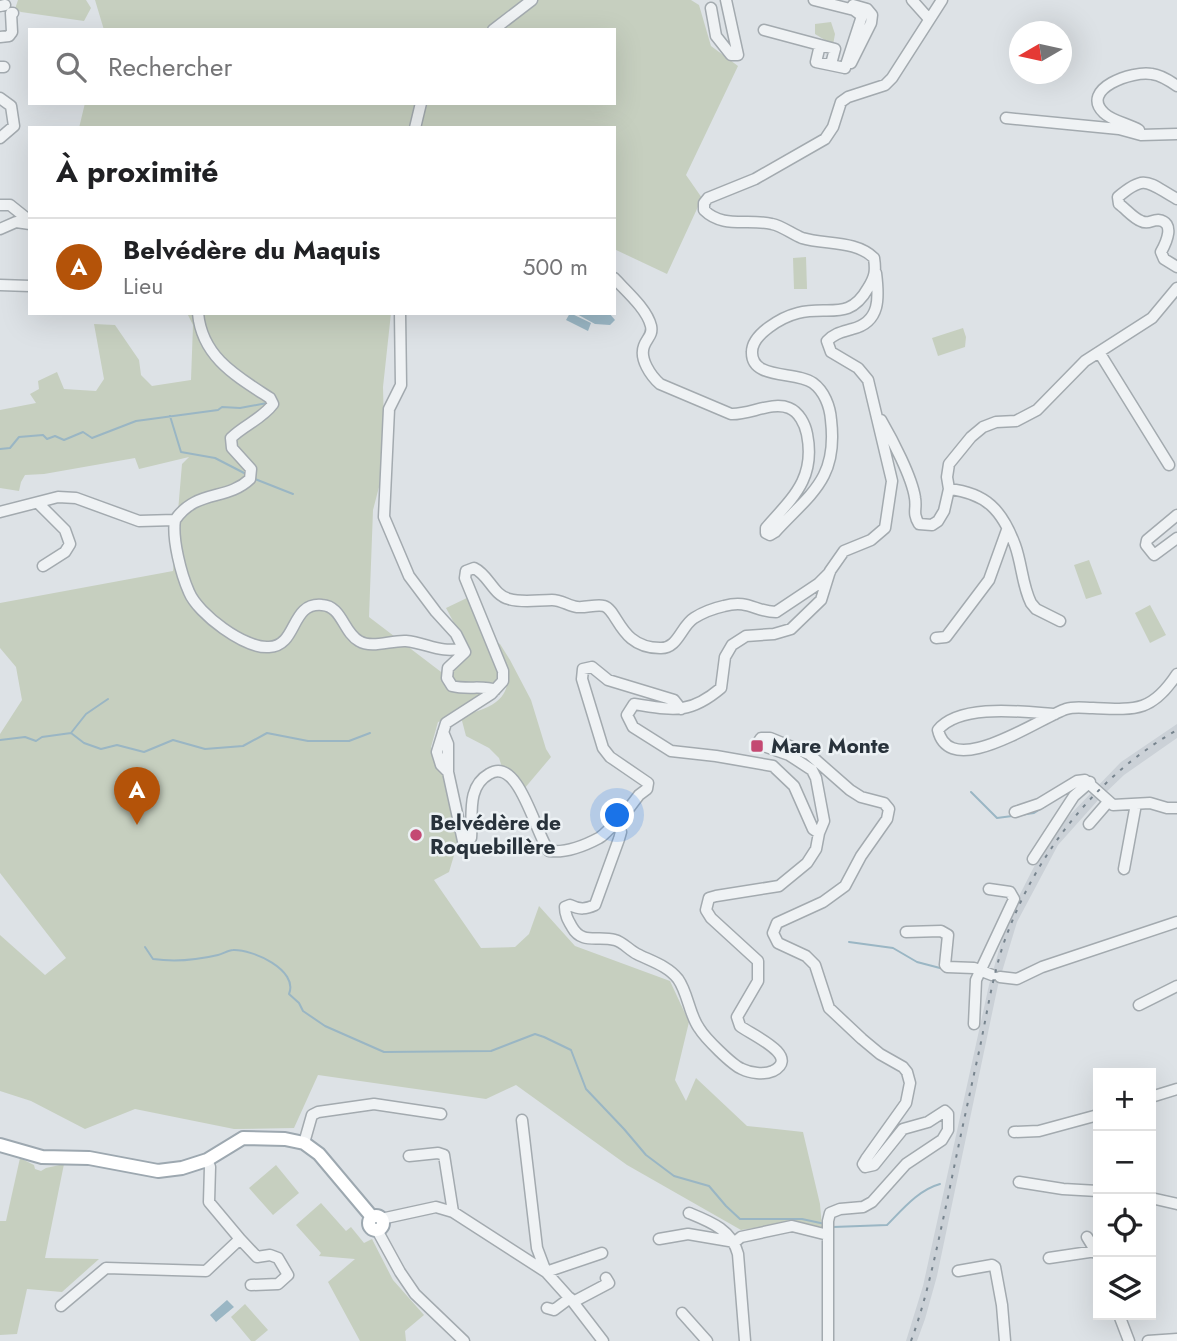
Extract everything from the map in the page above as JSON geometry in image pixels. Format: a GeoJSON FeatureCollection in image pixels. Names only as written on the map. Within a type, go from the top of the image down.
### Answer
{"type":"FeatureCollection","features":[{"type":"Feature","properties":{"kind":"main road"},"geometry":{"type":"LineString","coordinates":[[0,1145],[43,1157],[89,1158],[146,1170],[182,1168],[207,1160],[243,1138],[267,1137],[303,1143],[319,1154],[377,1222]]}},
{"type":"Feature","properties":{"kind":"street"},"geometry":{"type":"LineString","coordinates":[[496,28],[532,0]]}},
{"type":"Feature","properties":{"kind":"street"},"geometry":{"type":"LineString","coordinates":[[711,8],[716,36],[731,55],[738,55],[726,0]]}},
{"type":"Feature","properties":{"kind":"street"},"geometry":{"type":"LineString","coordinates":[[814,0],[854,10],[862,16],[845,68]]}},
{"type":"Feature","properties":{"kind":"street"},"geometry":{"type":"LineString","coordinates":[[837,0],[867,9],[872,15],[872,23],[852,62],[845,68]]}},
{"type":"Feature","properties":{"kind":"street"},"geometry":{"type":"LineString","coordinates":[[912,0],[929,19]]}},
{"type":"Feature","properties":{"kind":"street"},"geometry":{"type":"LineString","coordinates":[[681,709],[674,701],[608,680],[592,667],[583,669],[579,684],[603,748],[610,757],[648,783],[639,789],[617,824],[599,838],[561,853],[549,851],[542,843],[523,793],[507,774],[496,771],[478,783],[470,813],[471,838],[463,841],[448,772],[450,753],[447,737],[443,732],[446,723],[495,690],[503,681],[503,671],[465,578],[466,570],[480,570],[506,599],[555,600],[576,607],[603,606],[610,609],[628,637],[641,645],[662,649],[674,643],[694,618],[724,606],[746,603],[776,612],[818,584],[844,551],[871,540],[884,528],[892,481],[868,380],[858,368],[831,352],[827,341],[832,335],[858,328],[870,320],[877,309],[879,299],[874,258],[860,248],[800,237],[773,224],[721,221],[704,210],[704,203],[708,198],[755,179],[825,139],[833,127],[841,102],[848,97],[885,85],[892,78],[942,0]]}},
{"type":"Feature","properties":{"kind":"street"},"geometry":{"type":"LineString","coordinates":[[0,37],[9,36],[12,32],[11,13],[6,8]]}},
{"type":"Feature","properties":{"kind":"street"},"geometry":{"type":"LineString","coordinates":[[764,30],[835,49],[831,65]]}},
{"type":"Feature","properties":{"kind":"street"},"geometry":{"type":"LineString","coordinates":[[820,45],[816,62],[845,68]]}},
{"type":"Feature","properties":{"kind":"street"},"geometry":{"type":"LineString","coordinates":[[1149,135],[1106,115],[1101,110],[1099,96],[1104,88],[1114,81],[1137,73],[1152,74],[1177,86]]}},
{"type":"Feature","properties":{"kind":"street"},"geometry":{"type":"LineString","coordinates":[[0,98],[11,106],[14,126],[0,138]]}},
{"type":"Feature","properties":{"kind":"street"},"geometry":{"type":"LineString","coordinates":[[415,126],[421,105]]}},
{"type":"Feature","properties":{"kind":"street"},"geometry":{"type":"LineString","coordinates":[[1006,118],[1119,129],[1149,135],[1177,134]]}},
{"type":"Feature","properties":{"kind":"street"},"geometry":{"type":"LineString","coordinates":[[1177,200],[1145,182],[1134,183],[1118,197],[1119,204],[1141,222],[1163,222],[1168,228],[1169,236],[1161,252],[1164,259],[1177,267]]}},
{"type":"Feature","properties":{"kind":"street"},"geometry":{"type":"LineString","coordinates":[[11,224],[2,205],[10,205],[28,220]]}},
{"type":"Feature","properties":{"kind":"street"},"geometry":{"type":"LineString","coordinates":[[0,229],[16,222],[28,222]]}},
{"type":"Feature","properties":{"kind":"street"},"geometry":{"type":"LineString","coordinates":[[616,281],[650,324],[650,337],[642,349],[643,359],[653,378],[660,384],[731,414],[739,415],[780,406],[790,408],[800,417],[810,451],[808,465],[792,501],[765,528],[770,535],[811,496],[828,470],[834,442],[831,413],[824,395],[813,383],[801,377],[760,368],[754,363],[753,345],[767,329],[800,312],[851,308],[859,302],[876,274]]}},
{"type":"Feature","properties":{"kind":"street"},"geometry":{"type":"LineString","coordinates":[[0,285],[28,286]]}},
{"type":"Feature","properties":{"kind":"street"},"geometry":{"type":"LineString","coordinates":[[877,415],[891,437],[916,499],[914,515],[919,524],[932,525],[944,511],[949,489],[948,464],[971,437],[983,427],[996,422],[1016,421],[1037,410],[1085,361],[1152,318],[1177,288]]}},
{"type":"Feature","properties":{"kind":"street"},"geometry":{"type":"LineString","coordinates":[[198,315],[200,330],[223,366],[270,398],[273,404],[265,415],[239,429],[231,438],[232,448],[251,469],[250,479],[242,487],[192,502],[175,520],[174,539],[189,593],[198,606],[245,642],[260,648],[276,647],[286,640],[304,608],[324,605],[334,608],[357,640],[369,644],[406,641],[437,650],[463,648]]}},
{"type":"Feature","properties":{"kind":"street"},"geometry":{"type":"LineString","coordinates":[[400,315],[401,385],[388,409],[384,517],[409,576],[456,634],[465,652],[448,668],[447,678],[453,686],[466,690],[490,687],[495,690]]}},
{"type":"Feature","properties":{"kind":"street"},"geometry":{"type":"LineString","coordinates":[[1099,352],[1169,466]]}},
{"type":"Feature","properties":{"kind":"street"},"geometry":{"type":"LineString","coordinates":[[949,489],[969,491],[984,497],[993,507],[1015,545],[1031,603],[1036,609],[1060,621]]}},
{"type":"Feature","properties":{"kind":"street"},"geometry":{"type":"LineString","coordinates":[[0,512],[58,497],[76,498],[139,521],[175,520]]}},
{"type":"Feature","properties":{"kind":"street"},"geometry":{"type":"LineString","coordinates":[[38,503],[65,530],[70,544],[65,552],[43,566]]}},
{"type":"Feature","properties":{"kind":"street"},"geometry":{"type":"LineString","coordinates":[[1177,515],[1147,540],[1146,545],[1154,555],[1177,538]]}},
{"type":"Feature","properties":{"kind":"street"},"geometry":{"type":"LineString","coordinates":[[936,638],[946,637],[989,580],[1007,530]]}},
{"type":"Feature","properties":{"kind":"street"},"geometry":{"type":"LineString","coordinates":[[819,833],[813,829],[794,786],[772,766],[671,751],[633,727],[627,715],[634,704],[665,709],[693,708],[721,688],[725,657],[732,645],[746,636],[774,634],[791,629],[821,600],[830,571]]}},
{"type":"Feature","properties":{"kind":"street"},"geometry":{"type":"LineString","coordinates":[[1055,714],[984,711],[950,721],[938,730],[939,736],[953,748],[966,750],[992,744],[1055,714],[1074,708],[1132,708],[1153,703],[1166,691],[1177,674]]}},
{"type":"Feature","properties":{"kind":"street"},"geometry":{"type":"LineString","coordinates":[[617,824],[621,832],[620,839],[595,905],[587,909],[570,905],[565,907],[565,914],[581,937],[589,940],[617,940],[635,953],[658,963],[678,979],[699,1028],[741,1069],[762,1074],[774,1070],[780,1064],[778,1050],[740,1026],[737,1017],[758,981],[758,961],[711,918],[706,904],[709,898],[716,896],[779,886],[807,863],[816,849],[824,821],[812,770],[789,755],[761,745],[761,738],[770,737],[809,754],[860,797],[884,803],[889,809],[887,819],[845,886],[823,902],[777,923],[774,933],[778,943],[806,956],[815,965],[829,1008],[880,1054],[907,1072],[910,1083],[906,1103],[866,1159],[863,1164],[865,1167],[874,1165],[903,1129],[928,1122],[945,1111],[949,1121],[942,1140],[906,1164],[872,1202],[863,1207],[840,1209],[830,1213],[828,1341]]}},
{"type":"Feature","properties":{"kind":"street"},"geometry":{"type":"LineString","coordinates":[[1015,812],[1039,804],[1077,781],[1090,782],[1113,805],[1150,803],[1177,808]]}},
{"type":"Feature","properties":{"kind":"street"},"geometry":{"type":"LineString","coordinates":[[1032,859],[1074,796],[1090,782]]}},
{"type":"Feature","properties":{"kind":"street"},"geometry":{"type":"LineString","coordinates":[[1089,824],[1108,802]]}},
{"type":"Feature","properties":{"kind":"street"},"geometry":{"type":"LineString","coordinates":[[1124,869],[1136,804]]}},
{"type":"Feature","properties":{"kind":"street"},"geometry":{"type":"LineString","coordinates":[[989,888],[1010,892],[1014,899],[991,975]]}},
{"type":"Feature","properties":{"kind":"street"},"geometry":{"type":"LineString","coordinates":[[906,932],[941,931],[947,935],[947,967],[974,968],[991,975],[1017,979],[1042,967],[1177,922]]}},
{"type":"Feature","properties":{"kind":"street"},"geometry":{"type":"LineString","coordinates":[[974,1024],[976,980],[991,975]]}},
{"type":"Feature","properties":{"kind":"street"},"geometry":{"type":"LineString","coordinates":[[1139,1005],[1177,986]]}},
{"type":"Feature","properties":{"kind":"street"},"geometry":{"type":"LineString","coordinates":[[1156,1095],[1177,1089]]}},
{"type":"Feature","properties":{"kind":"street"},"geometry":{"type":"LineString","coordinates":[[303,1143],[312,1115],[318,1112],[373,1104],[441,1114]]}},
{"type":"Feature","properties":{"kind":"street"},"geometry":{"type":"LineString","coordinates":[[1014,1132],[1039,1130],[1093,1116]]}},
{"type":"Feature","properties":{"kind":"street"},"geometry":{"type":"LineString","coordinates":[[522,1120],[537,1248],[546,1272]]}},
{"type":"Feature","properties":{"kind":"street"},"geometry":{"type":"LineString","coordinates":[[409,1156],[438,1153],[444,1155],[453,1212]]}},
{"type":"Feature","properties":{"kind":"street"},"geometry":{"type":"LineString","coordinates":[[207,1160],[210,1167],[209,1202],[257,1257],[270,1255],[278,1258],[288,1275],[278,1284],[251,1285]]}},
{"type":"Feature","properties":{"kind":"street"},"geometry":{"type":"LineString","coordinates":[[1019,1182],[1093,1191]]}},
{"type":"Feature","properties":{"kind":"street"},"geometry":{"type":"LineString","coordinates":[[1156,1199],[1177,1205]]}},
{"type":"Feature","properties":{"kind":"street"},"geometry":{"type":"LineString","coordinates":[[464,1341],[415,1294],[400,1272],[377,1222],[436,1207],[453,1212],[546,1272],[603,1341]]}},
{"type":"Feature","properties":{"kind":"street"},"geometry":{"type":"LineString","coordinates":[[689,1213],[716,1223],[735,1242],[745,1341]]}},
{"type":"Feature","properties":{"kind":"street"},"geometry":{"type":"LineString","coordinates":[[659,1239],[688,1234],[735,1242],[741,1237],[792,1226],[828,1228]]}},
{"type":"Feature","properties":{"kind":"street"},"geometry":{"type":"LineString","coordinates":[[1087,1237],[1093,1247]]}},
{"type":"Feature","properties":{"kind":"street"},"geometry":{"type":"LineString","coordinates":[[61,1306],[106,1268],[206,1271],[240,1239]]}},
{"type":"Feature","properties":{"kind":"street"},"geometry":{"type":"LineString","coordinates":[[546,1272],[602,1253]]}},
{"type":"Feature","properties":{"kind":"street"},"geometry":{"type":"LineString","coordinates":[[1049,1258],[1093,1253]]}},
{"type":"Feature","properties":{"kind":"street"},"geometry":{"type":"LineString","coordinates":[[958,1271],[992,1265],[995,1267],[1005,1341]]}},
{"type":"Feature","properties":{"kind":"street"},"geometry":{"type":"LineString","coordinates":[[549,1311],[609,1283],[606,1278]]}},
{"type":"Feature","properties":{"kind":"street"},"geometry":{"type":"LineString","coordinates":[[682,1313],[707,1341]]}},
{"type":"Feature","properties":{"kind":"street"},"geometry":{"type":"LineString","coordinates":[[1121,1320],[1129,1341]]}},
{"type":"Feature","properties":{"kind":"street"},"geometry":{"type":"LineString","coordinates":[[1148,1341],[1177,1339]]}},
{"type":"Feature","properties":{"kind":"shaded area"},"geometry":{"type":"Polygon","coordinates":[[[1177,724],[1177,738],[1124,775],[1058,845],[1017,922],[998,985],[937,1276],[917,1341],[906,1341],[923,1286],[989,985],[1005,929],[1016,902],[1038,859],[1064,821],[1121,762],[1177,724]]]}},
{"type":"Feature","properties":{"kind":"green space"},"geometry":{"type":"Polygon","coordinates":[[[18,0],[86,0],[91,8],[84,21],[21,12],[15,9],[18,0]]]}},
{"type":"Feature","properties":{"kind":"green space"},"geometry":{"type":"Polygon","coordinates":[[[95,0],[691,0],[699,5],[711,46],[738,66],[686,175],[702,198],[667,274],[616,250],[616,126],[79,126],[85,105],[616,105],[616,28],[103,28],[95,0]]]}},
{"type":"Feature","properties":{"kind":"green space"},"geometry":{"type":"Polygon","coordinates":[[[831,22],[835,34],[833,45],[815,34],[815,24],[831,22]]]}},
{"type":"Feature","properties":{"kind":"green space"},"geometry":{"type":"Polygon","coordinates":[[[806,257],[807,289],[794,289],[793,258],[806,257]]]}},
{"type":"Feature","properties":{"kind":"green space"},"geometry":{"type":"Polygon","coordinates":[[[188,315],[391,315],[383,387],[385,464],[373,510],[369,617],[449,678],[448,685],[452,688],[465,692],[487,693],[438,722],[431,747],[446,780],[458,842],[449,872],[434,880],[481,948],[515,947],[529,934],[539,906],[575,946],[670,981],[689,1022],[675,1080],[686,1101],[696,1078],[747,1126],[803,1132],[820,1204],[822,1227],[792,1222],[741,1230],[627,1165],[516,1085],[486,1099],[318,1075],[294,1128],[234,1129],[135,1109],[85,1129],[31,1101],[0,1091],[0,935],[45,975],[66,958],[0,873],[0,734],[22,700],[16,667],[0,648],[0,603],[173,571],[182,464],[189,457],[139,469],[135,458],[25,475],[19,491],[0,488],[0,410],[36,403],[30,394],[39,389],[38,381],[57,372],[64,389],[96,391],[104,379],[94,324],[115,325],[139,360],[141,375],[152,386],[191,380],[193,325],[188,315]]]}},
{"type":"Feature","properties":{"kind":"green space"},"geometry":{"type":"Polygon","coordinates":[[[963,328],[965,347],[938,356],[932,338],[963,328]]]}},
{"type":"Feature","properties":{"kind":"green space"},"geometry":{"type":"Polygon","coordinates":[[[1089,560],[1102,594],[1086,599],[1074,565],[1089,560]]]}},
{"type":"Feature","properties":{"kind":"green space"},"geometry":{"type":"Polygon","coordinates":[[[469,597],[502,675],[494,685],[459,687],[451,678],[451,671],[469,656],[468,649],[446,608],[469,597]]]}},
{"type":"Feature","properties":{"kind":"green space"},"geometry":{"type":"Polygon","coordinates":[[[1150,605],[1166,635],[1150,643],[1135,613],[1150,605]]]}},
{"type":"Feature","properties":{"kind":"green space"},"geometry":{"type":"Polygon","coordinates":[[[496,642],[510,660],[531,700],[551,757],[524,789],[503,770],[499,758],[489,748],[466,736],[461,717],[492,705],[506,689],[507,674],[496,642]]]}},
{"type":"Feature","properties":{"kind":"green space"},"geometry":{"type":"Polygon","coordinates":[[[20,1158],[41,1171],[64,1164],[45,1258],[99,1259],[62,1292],[27,1289],[17,1334],[0,1335],[0,1221],[6,1221],[20,1158]]]}},
{"type":"Feature","properties":{"kind":"green space"},"geometry":{"type":"Polygon","coordinates":[[[276,1165],[299,1193],[273,1215],[249,1188],[276,1165]]]}},
{"type":"Feature","properties":{"kind":"green space"},"geometry":{"type":"Polygon","coordinates":[[[321,1203],[346,1231],[351,1227],[364,1243],[372,1239],[393,1280],[424,1315],[405,1331],[406,1341],[360,1341],[328,1282],[355,1259],[319,1256],[321,1253],[296,1225],[321,1203]]]}},
{"type":"Feature","properties":{"kind":"green space"},"geometry":{"type":"Polygon","coordinates":[[[245,1304],[268,1330],[255,1341],[251,1341],[231,1317],[245,1304]]]}},
{"type":"Feature","properties":{"kind":"water"},"geometry":{"type":"Polygon","coordinates":[[[569,315],[574,315],[591,323],[588,331],[566,320],[569,315]]]}},
{"type":"Feature","properties":{"kind":"water"},"geometry":{"type":"Polygon","coordinates":[[[579,315],[611,315],[615,320],[610,325],[595,324],[579,315]]]}},
{"type":"Feature","properties":{"kind":"water"},"geometry":{"type":"Polygon","coordinates":[[[227,1300],[234,1307],[216,1322],[210,1315],[227,1300]]]}},
{"type":"Feature","properties":{"kind":"waterway"},"geometry":{"type":"LineString","coordinates":[[0,449],[10,448],[19,437],[43,435],[47,439],[55,436],[64,440],[83,432],[92,438],[136,421],[218,410],[222,407],[240,408],[267,403]]}},
{"type":"Feature","properties":{"kind":"waterway"},"geometry":{"type":"LineString","coordinates":[[170,416],[181,452],[215,458],[248,475]]}},
{"type":"Feature","properties":{"kind":"waterway"},"geometry":{"type":"LineString","coordinates":[[255,479],[293,494]]}},
{"type":"Feature","properties":{"kind":"waterway"},"geometry":{"type":"LineString","coordinates":[[71,733],[86,714],[108,699]]}},
{"type":"Feature","properties":{"kind":"waterway"},"geometry":{"type":"LineString","coordinates":[[0,740],[25,737],[36,741],[42,737],[71,733],[84,743],[101,749],[117,745],[144,752],[173,740],[205,749],[243,746],[267,733],[308,741],[349,741],[370,733]]}},
{"type":"Feature","properties":{"kind":"waterway"},"geometry":{"type":"LineString","coordinates":[[971,792],[997,818],[1034,813],[1047,805]]}},
{"type":"Feature","properties":{"kind":"waterway"},"geometry":{"type":"LineString","coordinates":[[849,942],[893,948],[917,962],[940,968]]}},
{"type":"Feature","properties":{"kind":"waterway"},"geometry":{"type":"LineString","coordinates":[[145,947],[153,959],[161,960],[202,958],[233,950],[262,957],[281,969],[290,985],[289,994],[303,1011],[325,1026],[384,1052],[491,1051],[535,1034],[544,1037],[571,1050],[586,1089],[646,1155],[674,1176],[709,1186],[740,1219],[802,1219],[825,1224]]}},
{"type":"Feature","properties":{"kind":"waterway"},"geometry":{"type":"LineString","coordinates":[[833,1227],[887,1225],[918,1196],[940,1184]]}},
{"type":"Feature","properties":{"kind":"railway"},"geometry":{"type":"LineString","coordinates":[[911,1341],[932,1270],[999,958],[1022,899],[1056,842],[1098,791],[1123,768],[1177,730]]}},
{"type":"Feature","properties":{"kind":"place","name":"Mare Monte"},"geometry":{"type":"Point","coordinates":[757,746]}},
{"type":"Feature","properties":{"kind":"place","name":"Belvédère du Maquis"},"geometry":{"type":"Point","coordinates":[137,825]}},
{"type":"Feature","properties":{"kind":"place","name":"Belvédère de Roquebillère"},"geometry":{"type":"Point","coordinates":[416,835]}}]}
